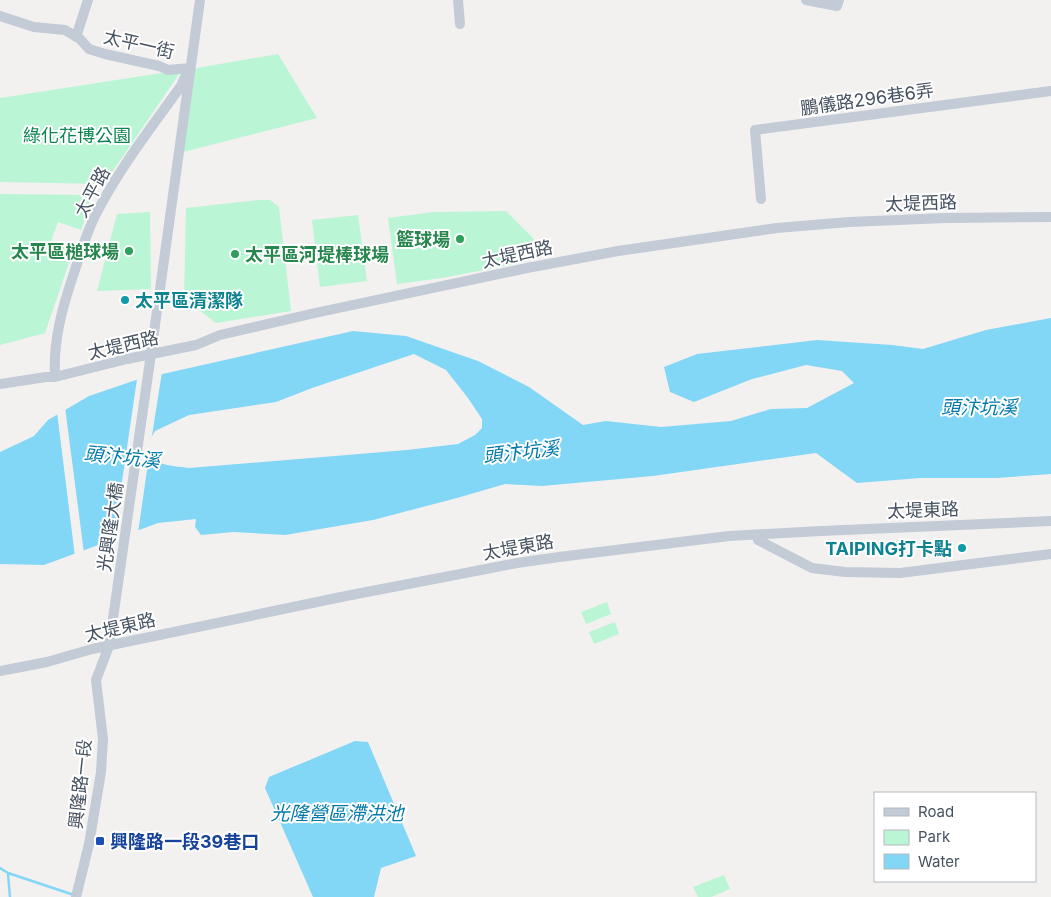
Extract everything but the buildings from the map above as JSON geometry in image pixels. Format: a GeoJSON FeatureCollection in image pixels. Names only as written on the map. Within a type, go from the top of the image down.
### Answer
{"type":"FeatureCollection","features":[{"type":"Feature","properties":{"kind":"street"},"geometry":{"type":"LineString","coordinates":[[76,37],[88,0]]}},
{"type":"Feature","properties":{"kind":"street","name":"太平路"},"geometry":{"type":"LineString","coordinates":[[151,354],[200,0]]}},
{"type":"Feature","properties":{"kind":"street"},"geometry":{"type":"LineString","coordinates":[[458,0],[460,24]]}},
{"type":"Feature","properties":{"kind":"street"},"geometry":{"type":"LineString","coordinates":[[806,0],[838,3]]}},
{"type":"Feature","properties":{"kind":"street","name":"太平一街"},"geometry":{"type":"LineString","coordinates":[[0,16],[34,27],[65,30],[89,49],[105,54],[160,66],[168,70],[190,68]]}},
{"type":"Feature","properties":{"kind":"street","name":"太平路"},"geometry":{"type":"LineString","coordinates":[[55,377],[54,360],[58,324],[63,303],[94,218],[114,181],[181,86],[190,68]]}},
{"type":"Feature","properties":{"kind":"street","name":"鵬儀路296巷6弄"},"geometry":{"type":"LineString","coordinates":[[761,199],[755,130],[1051,91]]}},
{"type":"Feature","properties":{"kind":"street","name":"太堤西路"},"geometry":{"type":"LineString","coordinates":[[0,384],[55,377],[196,345],[212,337],[229,333],[527,268],[675,242],[777,228],[849,222],[937,218],[1051,217]]}},
{"type":"Feature","properties":{"kind":"street","name":"光興隆大橋"},"geometry":{"type":"LineString","coordinates":[[108,646],[151,354]]}},
{"type":"Feature","properties":{"kind":"street","name":"太堤東路"},"geometry":{"type":"LineString","coordinates":[[0,671],[47,662],[108,646],[346,596],[559,557],[729,536],[1051,522]]}},
{"type":"Feature","properties":{"kind":"street"},"geometry":{"type":"LineString","coordinates":[[758,540],[812,568],[845,572],[900,573],[1051,554]]}},
{"type":"Feature","properties":{"kind":"street","name":"興隆路一段"},"geometry":{"type":"LineString","coordinates":[[77,892],[89,844],[101,772],[103,738],[96,680],[108,646]]}},
{"type":"Feature","properties":{"kind":"green space"},"geometry":{"type":"Polygon","coordinates":[[[278,54],[317,118],[183,152],[191,69],[278,54]]]}},
{"type":"Feature","properties":{"kind":"green space","name":"綠化花博公園"},"geometry":{"type":"Polygon","coordinates":[[[168,72],[179,74],[104,184],[0,182],[0,98],[168,72]]]}},
{"type":"Feature","properties":{"kind":"green space"},"geometry":{"type":"Polygon","coordinates":[[[0,194],[91,195],[89,208],[81,230],[58,222],[51,241],[73,251],[45,333],[0,345],[0,194]]]}},
{"type":"Feature","properties":{"kind":"green space","name":"太平區河堤棒球場"},"geometry":{"type":"Polygon","coordinates":[[[270,200],[279,207],[291,311],[216,323],[184,299],[186,208],[270,200]]]}},
{"type":"Feature","properties":{"kind":"green space"},"geometry":{"type":"Polygon","coordinates":[[[506,211],[534,239],[520,263],[442,278],[397,284],[388,218],[434,212],[506,211]]]}},
{"type":"Feature","properties":{"kind":"green space","name":"太平區槌球場"},"geometry":{"type":"Polygon","coordinates":[[[150,212],[151,289],[97,291],[117,214],[150,212]]]}},
{"type":"Feature","properties":{"kind":"green space"},"geometry":{"type":"Polygon","coordinates":[[[358,215],[367,281],[320,287],[312,220],[358,215]]]}},
{"type":"Feature","properties":{"kind":"green space"},"geometry":{"type":"Polygon","coordinates":[[[607,602],[611,614],[586,624],[581,612],[607,602]]]}},
{"type":"Feature","properties":{"kind":"green space"},"geometry":{"type":"Polygon","coordinates":[[[615,622],[619,634],[594,644],[589,632],[615,622]]]}},
{"type":"Feature","properties":{"kind":"green space"},"geometry":{"type":"Polygon","coordinates":[[[724,875],[730,889],[711,897],[698,897],[693,887],[724,875]]]}},
{"type":"Feature","properties":{"kind":"water","name":"頭汴坑溪"},"geometry":{"type":"Polygon","coordinates":[[[1051,318],[1051,474],[997,478],[920,478],[857,483],[816,453],[653,476],[542,486],[505,484],[373,520],[285,535],[233,532],[201,535],[195,527],[196,519],[158,523],[44,565],[0,564],[0,452],[34,436],[48,420],[89,396],[136,380],[353,331],[406,336],[478,361],[529,387],[583,425],[606,421],[661,427],[731,421],[771,409],[807,408],[854,383],[842,371],[806,365],[752,379],[694,402],[670,392],[664,367],[697,354],[817,340],[923,349],[986,330],[1051,318]],[[414,354],[276,402],[189,415],[155,431],[147,445],[153,457],[163,464],[189,468],[458,444],[475,435],[482,428],[482,419],[446,370],[414,354]]]}},
{"type":"Feature","properties":{"kind":"water","name":"光隆營區滯洪池"},"geometry":{"type":"Polygon","coordinates":[[[355,741],[368,742],[416,856],[381,868],[374,897],[313,897],[265,788],[269,777],[355,741]]]}},
{"type":"Feature","properties":{"kind":"pier"},"geometry":{"type":"Polygon","coordinates":[[[162,372],[149,445],[138,533],[113,543],[136,378],[162,372]]]}},
{"type":"Feature","properties":{"kind":"pier"},"geometry":{"type":"Polygon","coordinates":[[[65,407],[84,553],[75,557],[57,412],[65,407]]]}},
{"type":"Feature","properties":{"kind":"waterway"},"geometry":{"type":"LineString","coordinates":[[0,868],[8,873],[74,895]]}},
{"type":"Feature","properties":{"kind":"waterway"},"geometry":{"type":"LineString","coordinates":[[8,874],[10,897]]}},
{"type":"Feature","properties":{"kind":"place","name":"籃球場"},"geometry":{"type":"Point","coordinates":[460,239]}},
{"type":"Feature","properties":{"kind":"place","name":"太平區槌球場"},"geometry":{"type":"Point","coordinates":[129,251]}},
{"type":"Feature","properties":{"kind":"place","name":"太平區河堤棒球場"},"geometry":{"type":"Point","coordinates":[235,254]}},
{"type":"Feature","properties":{"kind":"place","name":"太平區清潔隊"},"geometry":{"type":"Point","coordinates":[125,300]}},
{"type":"Feature","properties":{"kind":"place","name":"TAIPING打卡點"},"geometry":{"type":"Point","coordinates":[962,548]}},
{"type":"Feature","properties":{"kind":"place","name":"興隆路一段39巷口"},"geometry":{"type":"Point","coordinates":[100,841]}}]}
